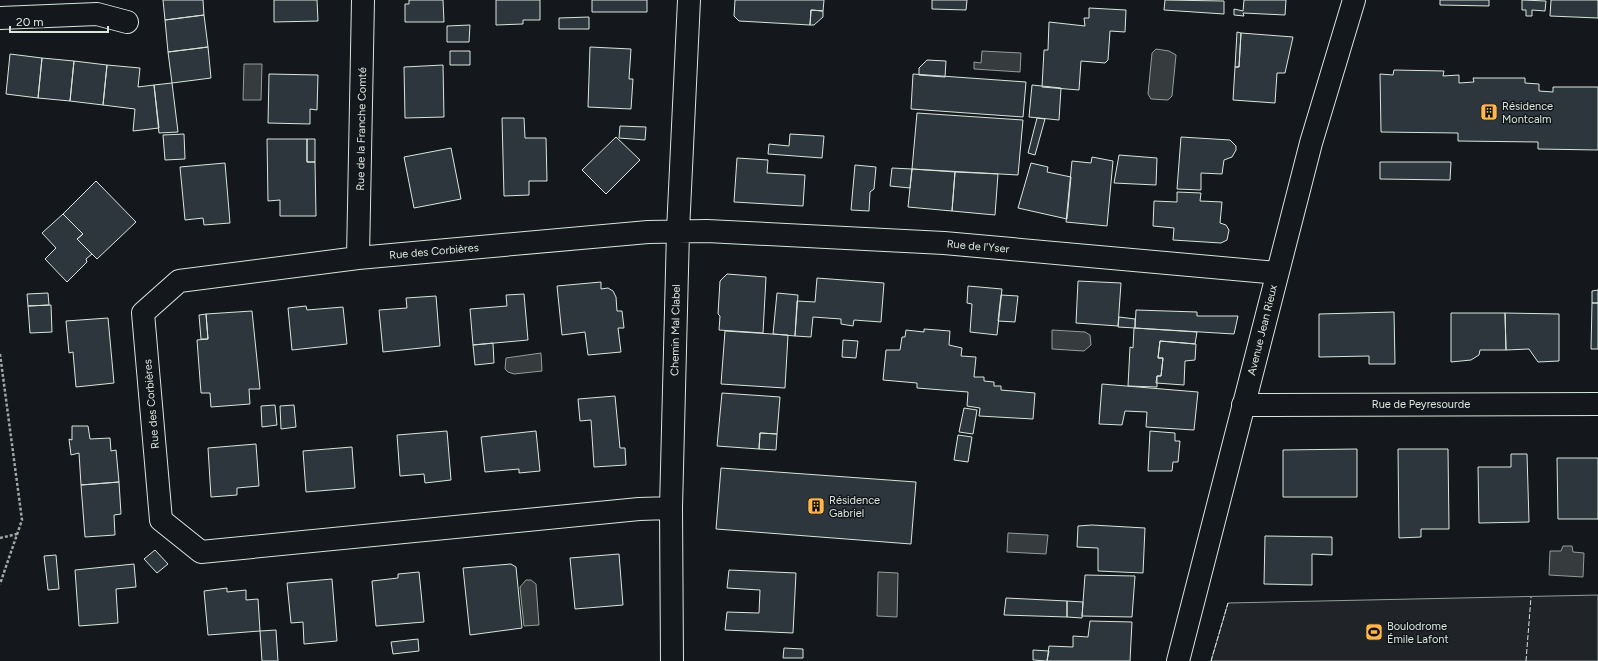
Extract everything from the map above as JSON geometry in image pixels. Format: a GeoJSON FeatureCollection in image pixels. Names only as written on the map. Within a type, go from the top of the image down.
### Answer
{"type":"FeatureCollection","features":[{"type":"Feature","properties":{"kind":"street","name":"Rue de la Franche Comté"},"geometry":{"type":"LineString","coordinates":[[358,258],[363,0]]}},
{"type":"Feature","properties":{"kind":"street","name":"Chemin Mal Clabel"},"geometry":{"type":"LineString","coordinates":[[672,661],[671,508],[678,231],[689,0]]}},
{"type":"Feature","properties":{"kind":"street","name":"Avenue Jean Rieux"},"geometry":{"type":"LineString","coordinates":[[1178,661],[1311,143],[1354,0]]}},
{"type":"Feature","properties":{"kind":"street"},"geometry":{"type":"LineString","coordinates":[[0,18],[97,14],[127,22]]}},
{"type":"Feature","properties":{"kind":"street","name":"Rue des Corbières"},"geometry":{"type":"LineString","coordinates":[[671,508],[639,509],[201,552],[161,520],[143,313],[179,281],[358,258],[648,232],[678,231]]}},
{"type":"Feature","properties":{"kind":"street","name":"Rue de l'Yser"},"geometry":{"type":"LineString","coordinates":[[678,231],[707,231],[944,243],[1277,273]]}},
{"type":"Feature","properties":{"kind":"street","name":"Rue de Peyresourde"},"geometry":{"type":"LineString","coordinates":[[1243,405],[1598,404]]}},
{"type":"Feature","properties":{"kind":"path"},"geometry":{"type":"LineString","coordinates":[[0,354],[22,520],[0,584]]}},
{"type":"Feature","properties":{"kind":"path"},"geometry":{"type":"LineString","coordinates":[[0,538],[18,534]]}},
{"type":"Feature","properties":{"kind":"shaded area"},"geometry":{"type":"Polygon","coordinates":[[[1156,49],[1169,51],[1176,55],[1172,96],[1168,100],[1151,99],[1148,94],[1152,53],[1156,49]]]}},
{"type":"Feature","properties":{"kind":"shaded area"},"geometry":{"type":"Polygon","coordinates":[[[982,51],[1021,53],[1020,72],[974,69],[974,62],[981,63],[982,51]]]}},
{"type":"Feature","properties":{"kind":"shaded area"},"geometry":{"type":"Polygon","coordinates":[[[244,64],[262,64],[261,100],[243,100],[244,64]]]}},
{"type":"Feature","properties":{"kind":"shaded area"},"geometry":{"type":"Polygon","coordinates":[[[1052,330],[1085,332],[1090,335],[1091,345],[1084,351],[1052,349],[1052,330]]]}},
{"type":"Feature","properties":{"kind":"shaded area"},"geometry":{"type":"Polygon","coordinates":[[[541,353],[542,371],[514,374],[505,369],[506,358],[541,353]]]}},
{"type":"Feature","properties":{"kind":"shaded area"},"geometry":{"type":"Polygon","coordinates":[[[1008,533],[1048,535],[1046,554],[1007,552],[1008,533]]]}},
{"type":"Feature","properties":{"kind":"shaded area"},"geometry":{"type":"Polygon","coordinates":[[[1563,546],[1572,546],[1573,552],[1584,553],[1583,577],[1549,575],[1550,551],[1561,551],[1563,546]]]}},
{"type":"Feature","properties":{"kind":"shaded area"},"geometry":{"type":"Polygon","coordinates":[[[878,572],[898,573],[897,617],[877,616],[878,572]]]}},
{"type":"Feature","properties":{"kind":"shaded area"},"geometry":{"type":"Polygon","coordinates":[[[526,580],[531,580],[536,584],[539,625],[524,626],[520,587],[526,580]]]}},
{"type":"Feature","properties":{"kind":"shaded area","name":"Boulodrome Émile Lafont"},"geometry":{"type":"Polygon","coordinates":[[[1598,595],[1598,661],[1211,661],[1228,603],[1598,595]]]}},
{"type":"Feature","properties":{"kind":"building"},"geometry":{"type":"Polygon","coordinates":[[[163,0],[203,0],[204,15],[165,20],[163,0]]]}},
{"type":"Feature","properties":{"kind":"building"},"geometry":{"type":"Polygon","coordinates":[[[274,0],[317,0],[318,21],[274,22],[274,0]]]}},
{"type":"Feature","properties":{"kind":"building"},"geometry":{"type":"Polygon","coordinates":[[[409,0],[443,0],[444,22],[405,22],[405,4],[409,4],[409,0]]]}},
{"type":"Feature","properties":{"kind":"building"},"geometry":{"type":"Polygon","coordinates":[[[496,0],[540,0],[540,20],[523,20],[523,24],[496,25],[496,0]]]}},
{"type":"Feature","properties":{"kind":"building"},"geometry":{"type":"Polygon","coordinates":[[[592,0],[647,0],[647,12],[592,12],[592,0]]]}},
{"type":"Feature","properties":{"kind":"building"},"geometry":{"type":"Polygon","coordinates":[[[735,0],[824,0],[823,11],[811,10],[810,25],[739,21],[734,16],[735,0]]]}},
{"type":"Feature","properties":{"kind":"building"},"geometry":{"type":"Polygon","coordinates":[[[932,0],[967,0],[966,10],[932,9],[932,0]]]}},
{"type":"Feature","properties":{"kind":"building"},"geometry":{"type":"Polygon","coordinates":[[[1165,0],[1224,1],[1224,14],[1164,10],[1165,0]]]}},
{"type":"Feature","properties":{"kind":"building"},"geometry":{"type":"Polygon","coordinates":[[[1244,0],[1286,0],[1285,15],[1243,13],[1244,16],[1234,15],[1234,9],[1243,11],[1244,0]]]}},
{"type":"Feature","properties":{"kind":"building"},"geometry":{"type":"Polygon","coordinates":[[[1440,0],[1489,0],[1489,6],[1440,5],[1440,0]]]}},
{"type":"Feature","properties":{"kind":"building"},"geometry":{"type":"Polygon","coordinates":[[[1522,0],[1546,1],[1545,11],[1532,10],[1532,16],[1526,16],[1526,10],[1522,10],[1522,0]]]}},
{"type":"Feature","properties":{"kind":"building"},"geometry":{"type":"Polygon","coordinates":[[[1551,0],[1598,0],[1598,18],[1550,16],[1551,0]]]}},
{"type":"Feature","properties":{"kind":"building"},"geometry":{"type":"Polygon","coordinates":[[[1089,8],[1126,10],[1125,32],[1110,31],[1108,60],[1105,63],[1081,61],[1079,90],[1042,87],[1044,50],[1048,50],[1049,22],[1085,26],[1084,18],[1089,18],[1089,8]]]}},
{"type":"Feature","properties":{"kind":"building"},"geometry":{"type":"Polygon","coordinates":[[[811,10],[823,11],[823,17],[814,25],[810,25],[811,10]]]}},
{"type":"Feature","properties":{"kind":"building"},"geometry":{"type":"Polygon","coordinates":[[[204,15],[208,47],[168,52],[165,20],[204,15]]]}},
{"type":"Feature","properties":{"kind":"building"},"geometry":{"type":"Polygon","coordinates":[[[589,17],[589,29],[559,29],[559,18],[589,17]]]}},
{"type":"Feature","properties":{"kind":"building"},"geometry":{"type":"Polygon","coordinates":[[[470,25],[469,42],[447,42],[447,26],[470,25]]]}},
{"type":"Feature","properties":{"kind":"building"},"geometry":{"type":"Polygon","coordinates":[[[1237,32],[1241,33],[1239,67],[1235,67],[1237,32]]]}},
{"type":"Feature","properties":{"kind":"building"},"geometry":{"type":"Polygon","coordinates":[[[1241,33],[1293,37],[1285,73],[1277,73],[1275,103],[1233,100],[1235,67],[1239,67],[1241,33]]]}},
{"type":"Feature","properties":{"kind":"building"},"geometry":{"type":"Polygon","coordinates":[[[208,47],[211,78],[172,83],[168,52],[208,47]]]}},
{"type":"Feature","properties":{"kind":"building"},"geometry":{"type":"Polygon","coordinates":[[[590,47],[631,49],[629,79],[633,79],[631,109],[588,107],[590,47]]]}},
{"type":"Feature","properties":{"kind":"building"},"geometry":{"type":"Polygon","coordinates":[[[450,51],[470,51],[470,65],[450,65],[450,51]]]}},
{"type":"Feature","properties":{"kind":"building"},"geometry":{"type":"Polygon","coordinates":[[[10,54],[42,58],[38,98],[6,94],[10,54]]]}},
{"type":"Feature","properties":{"kind":"building"},"geometry":{"type":"Polygon","coordinates":[[[42,58],[74,61],[70,101],[38,98],[42,58]]]}},
{"type":"Feature","properties":{"kind":"building"},"geometry":{"type":"Polygon","coordinates":[[[927,60],[946,61],[945,77],[919,75],[919,68],[927,60]]]}},
{"type":"Feature","properties":{"kind":"building"},"geometry":{"type":"Polygon","coordinates":[[[74,61],[107,65],[103,105],[70,101],[74,61]]]}},
{"type":"Feature","properties":{"kind":"building"},"geometry":{"type":"Polygon","coordinates":[[[107,65],[140,68],[138,87],[154,85],[159,128],[133,131],[135,109],[103,105],[107,65]]]}},
{"type":"Feature","properties":{"kind":"building"},"geometry":{"type":"Polygon","coordinates":[[[443,65],[444,117],[405,118],[404,67],[443,65]]]}},
{"type":"Feature","properties":{"kind":"building","name":"Résidence Montcalm"},"geometry":{"type":"Polygon","coordinates":[[[1394,70],[1444,71],[1443,76],[1459,75],[1459,83],[1474,82],[1473,78],[1525,78],[1525,83],[1539,84],[1539,91],[1553,92],[1553,87],[1598,87],[1598,150],[1538,149],[1538,142],[1458,141],[1458,133],[1381,132],[1380,74],[1393,75],[1394,70]]]}},
{"type":"Feature","properties":{"kind":"building"},"geometry":{"type":"Polygon","coordinates":[[[269,74],[318,75],[317,110],[310,109],[310,124],[268,123],[269,74]]]}},
{"type":"Feature","properties":{"kind":"building"},"geometry":{"type":"Polygon","coordinates":[[[913,74],[1026,82],[1023,117],[911,109],[913,74]]]}},
{"type":"Feature","properties":{"kind":"building"},"geometry":{"type":"Polygon","coordinates":[[[172,83],[178,132],[159,133],[154,85],[172,83]]]}},
{"type":"Feature","properties":{"kind":"building"},"geometry":{"type":"Polygon","coordinates":[[[1032,85],[1061,88],[1059,120],[1029,117],[1032,85]]]}},
{"type":"Feature","properties":{"kind":"building"},"geometry":{"type":"Polygon","coordinates":[[[917,113],[1023,120],[1018,175],[912,169],[917,113]]]}},
{"type":"Feature","properties":{"kind":"building"},"geometry":{"type":"Polygon","coordinates":[[[502,118],[524,118],[525,138],[546,138],[547,181],[529,181],[529,195],[504,196],[502,118]]]}},
{"type":"Feature","properties":{"kind":"building"},"geometry":{"type":"Polygon","coordinates":[[[1037,118],[1045,119],[1035,155],[1028,153],[1037,118]]]}},
{"type":"Feature","properties":{"kind":"building"},"geometry":{"type":"Polygon","coordinates":[[[620,126],[646,127],[645,140],[619,138],[620,126]]]}},
{"type":"Feature","properties":{"kind":"building"},"geometry":{"type":"Polygon","coordinates":[[[184,134],[185,159],[165,160],[163,135],[184,134]]]}},
{"type":"Feature","properties":{"kind":"building"},"geometry":{"type":"Polygon","coordinates":[[[790,134],[824,136],[822,158],[768,154],[769,144],[789,146],[790,134]]]}},
{"type":"Feature","properties":{"kind":"building"},"geometry":{"type":"Polygon","coordinates":[[[616,137],[640,160],[606,194],[582,170],[616,137]]]}},
{"type":"Feature","properties":{"kind":"building"},"geometry":{"type":"Polygon","coordinates":[[[1181,137],[1230,140],[1236,146],[1236,150],[1232,157],[1224,160],[1222,174],[1201,173],[1201,190],[1177,189],[1181,137]]]}},
{"type":"Feature","properties":{"kind":"building"},"geometry":{"type":"Polygon","coordinates":[[[267,139],[307,139],[307,162],[315,162],[316,216],[280,216],[280,200],[268,201],[267,139]]]}},
{"type":"Feature","properties":{"kind":"building"},"geometry":{"type":"Polygon","coordinates":[[[307,139],[315,139],[315,162],[307,162],[307,139]]]}},
{"type":"Feature","properties":{"kind":"building"},"geometry":{"type":"Polygon","coordinates":[[[451,148],[461,199],[414,208],[404,157],[451,148]]]}},
{"type":"Feature","properties":{"kind":"building"},"geometry":{"type":"Polygon","coordinates":[[[1119,155],[1157,158],[1156,185],[1114,183],[1119,155]]]}},
{"type":"Feature","properties":{"kind":"building"},"geometry":{"type":"Polygon","coordinates":[[[1092,157],[1113,161],[1107,226],[1066,222],[1072,161],[1091,163],[1092,157]]]}},
{"type":"Feature","properties":{"kind":"building"},"geometry":{"type":"Polygon","coordinates":[[[737,158],[768,160],[767,173],[805,175],[803,206],[734,202],[737,158]]]}},
{"type":"Feature","properties":{"kind":"building"},"geometry":{"type":"Polygon","coordinates":[[[1380,162],[1451,162],[1450,180],[1380,179],[1380,162]]]}},
{"type":"Feature","properties":{"kind":"building"},"geometry":{"type":"Polygon","coordinates":[[[225,163],[230,223],[204,225],[203,218],[185,220],[180,167],[225,163]]]}},
{"type":"Feature","properties":{"kind":"building"},"geometry":{"type":"Polygon","coordinates":[[[1031,163],[1048,167],[1047,172],[1071,177],[1067,219],[1018,208],[1031,163]]]}},
{"type":"Feature","properties":{"kind":"building"},"geometry":{"type":"Polygon","coordinates":[[[855,165],[876,167],[874,189],[870,192],[869,211],[851,210],[855,165]]]}},
{"type":"Feature","properties":{"kind":"building"},"geometry":{"type":"Polygon","coordinates":[[[892,168],[912,169],[910,188],[890,186],[892,168]]]}},
{"type":"Feature","properties":{"kind":"building"},"geometry":{"type":"Polygon","coordinates":[[[912,169],[955,172],[952,211],[908,207],[912,169]]]}},
{"type":"Feature","properties":{"kind":"building"},"geometry":{"type":"Polygon","coordinates":[[[955,172],[998,174],[995,215],[952,211],[955,172]]]}},
{"type":"Feature","properties":{"kind":"building"},"geometry":{"type":"Polygon","coordinates":[[[96,181],[136,222],[97,259],[77,239],[83,234],[63,214],[96,181]]]}},
{"type":"Feature","properties":{"kind":"building"},"geometry":{"type":"Polygon","coordinates":[[[1177,192],[1201,193],[1200,201],[1222,202],[1220,223],[1226,225],[1229,230],[1227,240],[1221,243],[1173,240],[1174,228],[1153,226],[1154,201],[1177,202],[1177,192]]]}},
{"type":"Feature","properties":{"kind":"building"},"geometry":{"type":"Polygon","coordinates":[[[63,214],[83,234],[77,239],[92,254],[86,259],[87,262],[67,282],[45,259],[56,248],[42,233],[63,214]]]}},
{"type":"Feature","properties":{"kind":"building"},"geometry":{"type":"Polygon","coordinates":[[[727,274],[766,277],[763,333],[719,330],[720,316],[718,314],[720,281],[727,274]]]}},
{"type":"Feature","properties":{"kind":"building"},"geometry":{"type":"Polygon","coordinates":[[[817,278],[884,283],[881,322],[854,320],[853,326],[841,324],[841,319],[813,317],[811,337],[795,336],[797,301],[815,302],[817,278]]]}},
{"type":"Feature","properties":{"kind":"building"},"geometry":{"type":"Polygon","coordinates":[[[1078,281],[1121,283],[1118,326],[1076,323],[1078,281]]]}},
{"type":"Feature","properties":{"kind":"building"},"geometry":{"type":"Polygon","coordinates":[[[601,282],[601,289],[608,288],[613,291],[616,297],[617,311],[622,311],[624,328],[618,328],[621,352],[588,355],[585,332],[562,335],[557,286],[601,282]]]}},
{"type":"Feature","properties":{"kind":"building"},"geometry":{"type":"Polygon","coordinates":[[[968,286],[1002,289],[997,335],[970,332],[972,304],[967,303],[968,286]]]}},
{"type":"Feature","properties":{"kind":"building"},"geometry":{"type":"Polygon","coordinates":[[[1598,290],[1598,303],[1592,303],[1592,291],[1598,290]]]}},
{"type":"Feature","properties":{"kind":"building"},"geometry":{"type":"Polygon","coordinates":[[[48,293],[49,305],[28,306],[27,294],[48,293]]]}},
{"type":"Feature","properties":{"kind":"building"},"geometry":{"type":"Polygon","coordinates":[[[777,293],[798,295],[795,336],[773,334],[777,293]]]}},
{"type":"Feature","properties":{"kind":"building"},"geometry":{"type":"Polygon","coordinates":[[[524,294],[528,340],[473,345],[470,309],[507,306],[506,295],[524,294]]]}},
{"type":"Feature","properties":{"kind":"building"},"geometry":{"type":"Polygon","coordinates":[[[1001,295],[1018,296],[1015,322],[998,321],[1001,295]]]}},
{"type":"Feature","properties":{"kind":"building"},"geometry":{"type":"Polygon","coordinates":[[[436,296],[440,346],[383,352],[379,310],[407,308],[406,298],[436,296]]]}},
{"type":"Feature","properties":{"kind":"building"},"geometry":{"type":"Polygon","coordinates":[[[1592,303],[1598,303],[1598,349],[1591,349],[1592,303]]]}},
{"type":"Feature","properties":{"kind":"building"},"geometry":{"type":"Polygon","coordinates":[[[51,305],[52,332],[30,333],[28,306],[51,305]]]}},
{"type":"Feature","properties":{"kind":"building"},"geometry":{"type":"Polygon","coordinates":[[[306,306],[307,310],[343,307],[347,344],[292,350],[288,308],[306,306]]]}},
{"type":"Feature","properties":{"kind":"building"},"geometry":{"type":"Polygon","coordinates":[[[1136,310],[1197,312],[1197,316],[1238,316],[1234,334],[1135,328],[1136,310]]]}},
{"type":"Feature","properties":{"kind":"building"},"geometry":{"type":"Polygon","coordinates":[[[252,311],[260,389],[249,389],[250,404],[211,407],[210,393],[201,393],[197,340],[208,339],[206,314],[252,311]]]}},
{"type":"Feature","properties":{"kind":"building"},"geometry":{"type":"Polygon","coordinates":[[[1394,312],[1395,364],[1369,364],[1369,356],[1319,357],[1319,314],[1394,312]]]}},
{"type":"Feature","properties":{"kind":"building"},"geometry":{"type":"Polygon","coordinates":[[[1451,313],[1505,313],[1506,350],[1480,350],[1479,355],[1471,360],[1451,362],[1451,313]]]}},
{"type":"Feature","properties":{"kind":"building"},"geometry":{"type":"Polygon","coordinates":[[[1505,313],[1559,314],[1559,361],[1538,362],[1529,349],[1506,350],[1505,313]]]}},
{"type":"Feature","properties":{"kind":"building"},"geometry":{"type":"Polygon","coordinates":[[[206,314],[208,339],[201,339],[199,315],[206,314]]]}},
{"type":"Feature","properties":{"kind":"building"},"geometry":{"type":"Polygon","coordinates":[[[1119,317],[1135,319],[1135,328],[1118,327],[1119,317]]]}},
{"type":"Feature","properties":{"kind":"building"},"geometry":{"type":"Polygon","coordinates":[[[108,318],[114,383],[76,387],[73,352],[69,353],[66,321],[108,318]]]}},
{"type":"Feature","properties":{"kind":"building"},"geometry":{"type":"Polygon","coordinates":[[[1134,328],[1197,332],[1195,344],[1160,341],[1158,358],[1163,358],[1161,376],[1157,376],[1157,387],[1128,386],[1130,347],[1133,348],[1134,328]]]}},
{"type":"Feature","properties":{"kind":"building"},"geometry":{"type":"Polygon","coordinates":[[[924,329],[950,331],[949,345],[962,348],[961,356],[976,357],[974,377],[984,377],[984,381],[994,382],[994,386],[1001,386],[1001,390],[1035,393],[1033,419],[979,416],[980,408],[967,406],[968,392],[917,388],[917,383],[883,380],[886,350],[900,350],[902,337],[905,337],[906,330],[924,332],[924,329]]]}},
{"type":"Feature","properties":{"kind":"building"},"geometry":{"type":"Polygon","coordinates":[[[725,331],[788,335],[785,388],[721,384],[725,331]]]}},
{"type":"Feature","properties":{"kind":"building"},"geometry":{"type":"Polygon","coordinates":[[[843,340],[858,341],[856,358],[842,357],[843,340]]]}},
{"type":"Feature","properties":{"kind":"building"},"geometry":{"type":"Polygon","coordinates":[[[1160,341],[1196,344],[1195,360],[1185,361],[1184,385],[1156,383],[1157,376],[1161,376],[1163,358],[1158,358],[1160,341]]]}},
{"type":"Feature","properties":{"kind":"building"},"geometry":{"type":"Polygon","coordinates":[[[493,343],[494,363],[475,365],[473,345],[493,343]]]}},
{"type":"Feature","properties":{"kind":"building"},"geometry":{"type":"Polygon","coordinates":[[[1102,384],[1198,392],[1194,430],[1146,427],[1147,412],[1125,411],[1122,425],[1099,424],[1102,384]]]}},
{"type":"Feature","properties":{"kind":"building"},"geometry":{"type":"Polygon","coordinates":[[[722,393],[780,397],[777,434],[760,433],[759,449],[717,446],[722,393]]]}},
{"type":"Feature","properties":{"kind":"building"},"geometry":{"type":"Polygon","coordinates":[[[615,396],[620,448],[625,448],[626,465],[594,467],[591,420],[580,421],[578,399],[615,396]]]}},
{"type":"Feature","properties":{"kind":"building"},"geometry":{"type":"Polygon","coordinates":[[[275,405],[277,425],[262,427],[261,406],[275,405]]]}},
{"type":"Feature","properties":{"kind":"building"},"geometry":{"type":"Polygon","coordinates":[[[294,405],[296,427],[281,429],[280,406],[294,405]]]}},
{"type":"Feature","properties":{"kind":"building"},"geometry":{"type":"Polygon","coordinates":[[[964,408],[977,410],[973,434],[959,432],[964,408]]]}},
{"type":"Feature","properties":{"kind":"building"},"geometry":{"type":"Polygon","coordinates":[[[72,426],[88,426],[90,439],[110,438],[111,451],[116,450],[119,482],[81,485],[79,453],[71,455],[69,439],[72,440],[72,426]]]}},
{"type":"Feature","properties":{"kind":"building"},"geometry":{"type":"Polygon","coordinates":[[[447,431],[451,480],[425,483],[424,474],[400,476],[397,435],[447,431]]]}},
{"type":"Feature","properties":{"kind":"building"},"geometry":{"type":"Polygon","coordinates":[[[536,431],[540,471],[519,473],[519,469],[485,472],[481,437],[536,431]]]}},
{"type":"Feature","properties":{"kind":"building"},"geometry":{"type":"Polygon","coordinates":[[[1150,431],[1175,433],[1175,441],[1180,441],[1178,462],[1173,462],[1172,471],[1148,471],[1150,431]]]}},
{"type":"Feature","properties":{"kind":"building"},"geometry":{"type":"Polygon","coordinates":[[[760,433],[777,434],[776,450],[759,449],[760,433]]]}},
{"type":"Feature","properties":{"kind":"building"},"geometry":{"type":"Polygon","coordinates":[[[958,435],[972,437],[968,462],[954,460],[958,435]]]}},
{"type":"Feature","properties":{"kind":"building"},"geometry":{"type":"Polygon","coordinates":[[[256,444],[259,486],[237,488],[237,495],[211,497],[208,448],[256,444]]]}},
{"type":"Feature","properties":{"kind":"building"},"geometry":{"type":"Polygon","coordinates":[[[352,447],[355,488],[306,492],[303,451],[352,447]]]}},
{"type":"Feature","properties":{"kind":"building"},"geometry":{"type":"Polygon","coordinates":[[[1357,449],[1357,497],[1283,497],[1283,450],[1357,449]]]}},
{"type":"Feature","properties":{"kind":"building"},"geometry":{"type":"Polygon","coordinates":[[[1398,449],[1448,449],[1449,529],[1421,529],[1421,537],[1399,538],[1398,449]]]}},
{"type":"Feature","properties":{"kind":"building"},"geometry":{"type":"Polygon","coordinates":[[[1511,454],[1527,454],[1529,522],[1479,523],[1478,467],[1511,467],[1511,454]]]}},
{"type":"Feature","properties":{"kind":"building"},"geometry":{"type":"Polygon","coordinates":[[[1557,458],[1598,458],[1598,519],[1558,519],[1557,458]]]}},
{"type":"Feature","properties":{"kind":"building","name":"Résidence Gabriel"},"geometry":{"type":"Polygon","coordinates":[[[721,468],[916,482],[911,544],[716,529],[721,468]]]}},
{"type":"Feature","properties":{"kind":"building"},"geometry":{"type":"Polygon","coordinates":[[[119,482],[121,514],[114,515],[115,535],[85,537],[81,485],[119,482]]]}},
{"type":"Feature","properties":{"kind":"building"},"geometry":{"type":"Polygon","coordinates":[[[1092,525],[1145,528],[1143,573],[1098,571],[1098,548],[1077,547],[1078,526],[1092,525]]]}},
{"type":"Feature","properties":{"kind":"building"},"geometry":{"type":"Polygon","coordinates":[[[1265,536],[1332,537],[1332,555],[1312,554],[1312,585],[1264,584],[1265,536]]]}},
{"type":"Feature","properties":{"kind":"building"},"geometry":{"type":"Polygon","coordinates":[[[155,550],[168,564],[157,573],[144,559],[155,550]]]}},
{"type":"Feature","properties":{"kind":"building"},"geometry":{"type":"Polygon","coordinates":[[[619,554],[623,605],[575,609],[570,558],[619,554]]]}},
{"type":"Feature","properties":{"kind":"building"},"geometry":{"type":"Polygon","coordinates":[[[56,555],[59,589],[48,590],[44,556],[56,555]]]}},
{"type":"Feature","properties":{"kind":"building"},"geometry":{"type":"Polygon","coordinates":[[[134,564],[136,587],[116,589],[118,623],[79,626],[75,570],[134,564]]]}},
{"type":"Feature","properties":{"kind":"building"},"geometry":{"type":"Polygon","coordinates":[[[511,564],[516,567],[522,628],[470,635],[463,568],[511,564]]]}},
{"type":"Feature","properties":{"kind":"building"},"geometry":{"type":"Polygon","coordinates":[[[729,570],[796,573],[793,633],[725,630],[727,612],[759,613],[760,590],[727,588],[729,570]]]}},
{"type":"Feature","properties":{"kind":"building"},"geometry":{"type":"Polygon","coordinates":[[[419,572],[424,622],[376,626],[372,581],[398,578],[398,574],[419,572]]]}},
{"type":"Feature","properties":{"kind":"building"},"geometry":{"type":"Polygon","coordinates":[[[1085,575],[1135,576],[1132,617],[1082,616],[1085,575]]]}},
{"type":"Feature","properties":{"kind":"building"},"geometry":{"type":"Polygon","coordinates":[[[332,579],[337,641],[304,644],[303,622],[291,623],[287,583],[332,579]]]}},
{"type":"Feature","properties":{"kind":"building"},"geometry":{"type":"Polygon","coordinates":[[[227,588],[227,592],[246,590],[246,600],[258,599],[260,631],[208,635],[204,591],[227,588]]]}},
{"type":"Feature","properties":{"kind":"building"},"geometry":{"type":"Polygon","coordinates":[[[1006,598],[1067,601],[1067,617],[1004,615],[1006,598]]]}},
{"type":"Feature","properties":{"kind":"building"},"geometry":{"type":"Polygon","coordinates":[[[1067,601],[1083,602],[1082,618],[1067,617],[1067,601]]]}},
{"type":"Feature","properties":{"kind":"building"},"geometry":{"type":"Polygon","coordinates":[[[1090,621],[1132,622],[1130,661],[1047,661],[1049,646],[1073,647],[1073,636],[1088,637],[1090,621]]]}},
{"type":"Feature","properties":{"kind":"building"},"geometry":{"type":"Polygon","coordinates":[[[276,630],[278,661],[262,661],[260,631],[276,630]]]}},
{"type":"Feature","properties":{"kind":"building"},"geometry":{"type":"Polygon","coordinates":[[[418,639],[419,651],[393,654],[391,642],[418,639]]]}},
{"type":"Feature","properties":{"kind":"building"},"geometry":{"type":"Polygon","coordinates":[[[784,648],[803,649],[803,658],[783,658],[784,648]]]}},
{"type":"Feature","properties":{"kind":"building"},"geometry":{"type":"Polygon","coordinates":[[[1033,650],[1049,651],[1047,661],[1033,660],[1033,650]]]}},
{"type":"Feature","properties":{"kind":"fence"},"geometry":{"type":"LineString","coordinates":[[1526,661],[1531,597]]}},
{"type":"Feature","properties":{"kind":"fence"},"geometry":{"type":"LineString","coordinates":[[1211,661],[1228,603]]}},
{"type":"Feature","properties":{"kind":"place","name":"Résidence Montcalm"},"geometry":{"type":"Point","coordinates":[1489,112]}},
{"type":"Feature","properties":{"kind":"place","name":"Résidence Gabriel"},"geometry":{"type":"Point","coordinates":[816,506]}},
{"type":"Feature","properties":{"kind":"place","name":"Boulodrome Émile Lafont"},"geometry":{"type":"Point","coordinates":[1374,632]}}]}
